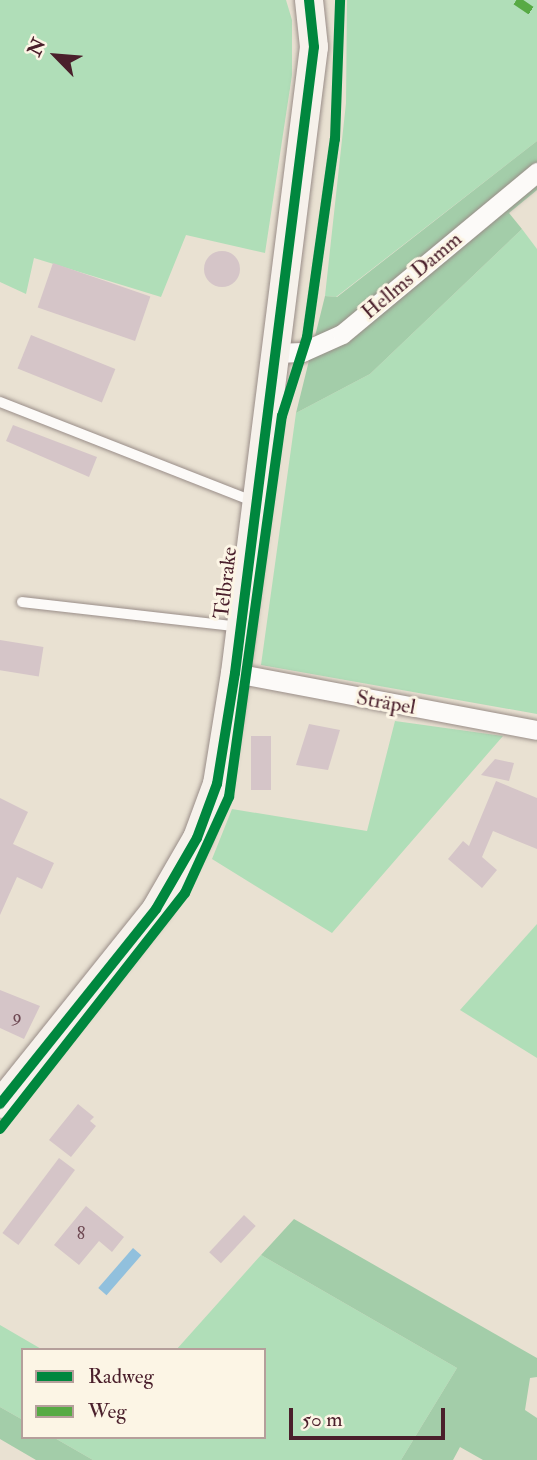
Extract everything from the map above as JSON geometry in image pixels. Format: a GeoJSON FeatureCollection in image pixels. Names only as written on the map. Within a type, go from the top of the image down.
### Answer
{"type":"FeatureCollection","features":[{"type":"Feature","properties":{"kind":"street","name":"Telbrake"},"geometry":{"type":"LineString","coordinates":[[0,1104],[178,874],[217,784],[235,673],[314,47],[309,0]]}},
{"type":"Feature","properties":{"kind":"street","name":"Hellms Damm"},"geometry":{"type":"LineString","coordinates":[[275,353],[302,352],[342,334],[537,172]]}},
{"type":"Feature","properties":{"kind":"street","name":"Sträpel"},"geometry":{"type":"LineString","coordinates":[[235,673],[537,730]]}},
{"type":"Feature","properties":{"kind":"lane"},"geometry":{"type":"LineString","coordinates":[[0,402],[256,502]]}},
{"type":"Feature","properties":{"kind":"lane"},"geometry":{"type":"LineString","coordinates":[[22,602],[241,627]]}},
{"type":"Feature","properties":{"kind":"green space"},"geometry":{"type":"Polygon","coordinates":[[[0,0],[286,0],[292,20],[292,75],[265,253],[186,235],[161,297],[34,258],[26,294],[0,282],[0,0]]]}},
{"type":"Feature","properties":{"kind":"green space"},"geometry":{"type":"Polygon","coordinates":[[[347,0],[537,0],[537,141],[336,297],[325,296],[346,103],[347,0]]]}},
{"type":"Feature","properties":{"kind":"green space"},"geometry":{"type":"Polygon","coordinates":[[[537,141],[537,190],[509,213],[522,229],[370,374],[296,413],[325,296],[337,297],[537,141]]]}},
{"type":"Feature","properties":{"kind":"green space"},"geometry":{"type":"Polygon","coordinates":[[[522,229],[537,249],[537,714],[261,665],[296,413],[370,374],[522,229]]]}},
{"type":"Feature","properties":{"kind":"green space"},"geometry":{"type":"Polygon","coordinates":[[[395,721],[503,736],[332,933],[212,859],[232,809],[367,831],[395,721]]]}},
{"type":"Feature","properties":{"kind":"green space"},"geometry":{"type":"Polygon","coordinates":[[[537,924],[537,1058],[460,1010],[537,924]]]}},
{"type":"Feature","properties":{"kind":"green space"},"geometry":{"type":"Polygon","coordinates":[[[294,1219],[537,1358],[537,1377],[530,1378],[525,1410],[537,1418],[537,1460],[483,1460],[460,1447],[453,1460],[401,1460],[457,1368],[261,1255],[294,1219]]]}},
{"type":"Feature","properties":{"kind":"green space"},"geometry":{"type":"Polygon","coordinates":[[[261,1255],[457,1368],[401,1460],[93,1460],[56,1439],[266,1439],[266,1348],[178,1348],[261,1255]]]}},
{"type":"Feature","properties":{"kind":"green space"},"geometry":{"type":"Polygon","coordinates":[[[0,1325],[40,1348],[21,1348],[21,1419],[0,1407],[0,1325]]]}},
{"type":"Feature","properties":{"kind":"green space"},"geometry":{"type":"Polygon","coordinates":[[[0,1407],[21,1419],[21,1439],[56,1439],[93,1460],[36,1460],[0,1439],[0,1407]]]}},
{"type":"Feature","properties":{"kind":"water"},"geometry":{"type":"Polygon","coordinates":[[[133,1248],[141,1255],[107,1295],[98,1288],[133,1248]]]}},
{"type":"Feature","properties":{"kind":"building"},"geometry":{"type":"Polygon","coordinates":[[[222,251],[235,256],[240,269],[235,282],[222,287],[209,282],[204,269],[209,256],[222,251]]]}},
{"type":"Feature","properties":{"kind":"building"},"geometry":{"type":"Polygon","coordinates":[[[53,263],[150,297],[135,341],[38,307],[53,263]]]}},
{"type":"Feature","properties":{"kind":"building"},"geometry":{"type":"Polygon","coordinates":[[[31,335],[115,369],[102,402],[18,368],[31,335]]]}},
{"type":"Feature","properties":{"kind":"building"},"geometry":{"type":"Polygon","coordinates":[[[13,425],[97,457],[89,477],[6,441],[13,425]]]}},
{"type":"Feature","properties":{"kind":"building"},"geometry":{"type":"Polygon","coordinates":[[[0,640],[43,647],[39,677],[0,670],[0,640]]]}},
{"type":"Feature","properties":{"kind":"building"},"geometry":{"type":"Polygon","coordinates":[[[309,724],[340,730],[328,770],[296,765],[309,724]]]}},
{"type":"Feature","properties":{"kind":"building"},"geometry":{"type":"Polygon","coordinates":[[[251,736],[271,736],[271,790],[251,790],[251,736]]]}},
{"type":"Feature","properties":{"kind":"building"},"geometry":{"type":"Polygon","coordinates":[[[495,759],[514,763],[509,781],[481,775],[495,759]]]}},
{"type":"Feature","properties":{"kind":"building"},"geometry":{"type":"Polygon","coordinates":[[[496,781],[537,798],[537,849],[493,831],[482,857],[497,870],[482,888],[448,859],[463,841],[469,846],[496,781]]]}},
{"type":"Feature","properties":{"kind":"building"},"geometry":{"type":"Polygon","coordinates":[[[0,798],[28,812],[13,844],[54,863],[42,889],[17,877],[0,915],[0,798]]]}},
{"type":"Feature","properties":{"kind":"building"},"geometry":{"type":"Polygon","coordinates":[[[0,990],[40,1006],[24,1039],[0,1028],[0,990]]]}},
{"type":"Feature","properties":{"kind":"building"},"geometry":{"type":"Polygon","coordinates":[[[78,1104],[94,1117],[90,1121],[96,1126],[71,1157],[49,1140],[78,1104]]]}},
{"type":"Feature","properties":{"kind":"building"},"geometry":{"type":"Polygon","coordinates":[[[59,1158],[75,1170],[18,1245],[2,1233],[59,1158]]]}},
{"type":"Feature","properties":{"kind":"building"},"geometry":{"type":"Polygon","coordinates":[[[86,1206],[124,1237],[112,1252],[99,1241],[79,1265],[54,1245],[86,1206]]]}},
{"type":"Feature","properties":{"kind":"building"},"geometry":{"type":"Polygon","coordinates":[[[244,1215],[256,1226],[221,1263],[209,1252],[244,1215]]]}},
{"type":"Feature","properties":{"kind":"marked path"},"geometry":{"type":"LineString","coordinates":[[516,0],[537,14]]}},
{"type":"Feature","properties":{"kind":"cycle path"},"geometry":{"type":"LineString","coordinates":[[0,1104],[156,909],[197,838],[217,784],[235,673],[314,47],[309,0]]}},
{"type":"Feature","properties":{"kind":"cycle path"},"geometry":{"type":"LineString","coordinates":[[0,1129],[185,893],[229,797],[282,416],[307,337],[335,139],[340,0]]}}]}
